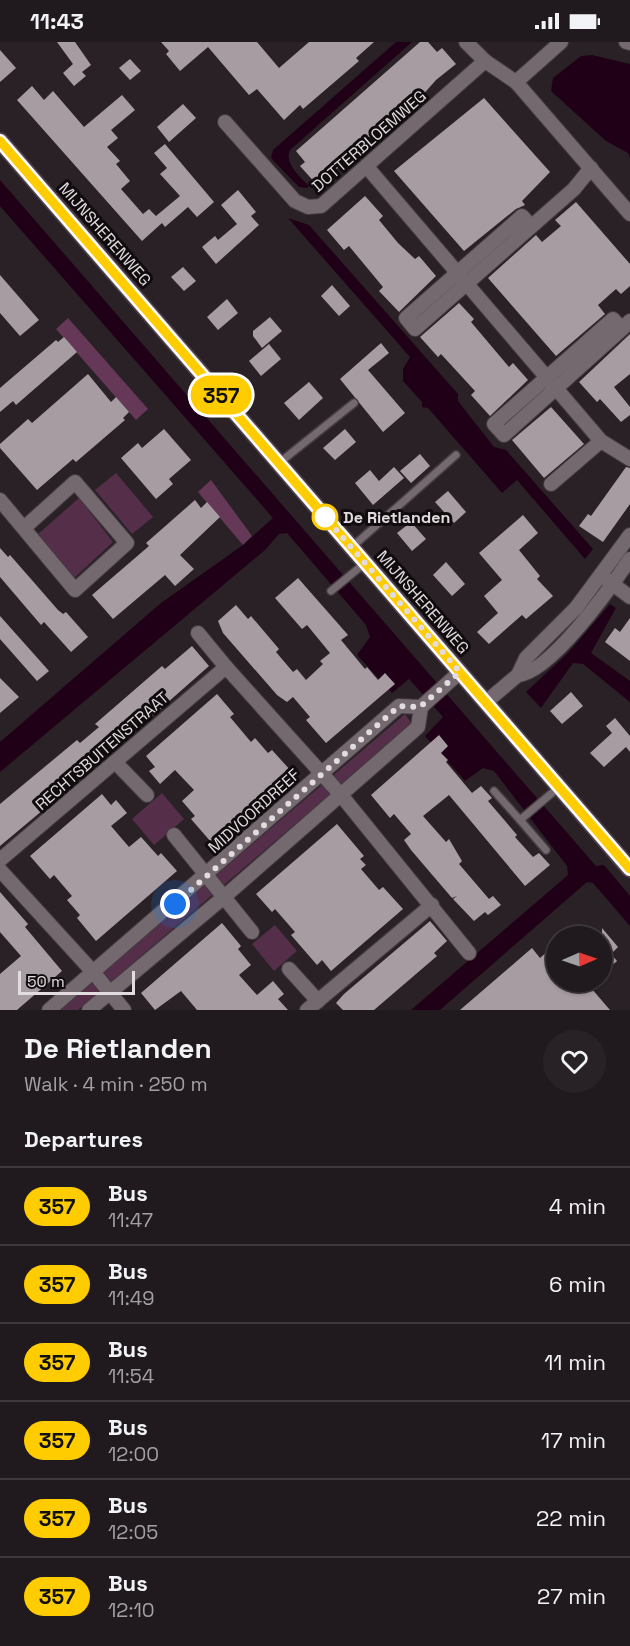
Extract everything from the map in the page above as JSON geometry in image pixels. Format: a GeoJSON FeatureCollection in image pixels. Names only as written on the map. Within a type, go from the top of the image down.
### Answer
{"type":"FeatureCollection","features":[{"type":"Feature","properties":{"kind":"street"},"geometry":{"type":"LineString","coordinates":[[466,42],[485,62],[516,82],[630,214]]}},
{"type":"Feature","properties":{"kind":"street"},"geometry":{"type":"LineString","coordinates":[[516,82],[561,42]]}},
{"type":"Feature","properties":{"kind":"street","name":"DOTTERBLOEMWEG"},"geometry":{"type":"LineString","coordinates":[[225,122],[295,201],[308,207],[321,206],[485,62]]}},
{"type":"Feature","properties":{"kind":"street","name":"MIJNSHERENWEG"},"geometry":{"type":"LineString","coordinates":[[0,141],[365,563],[455,677],[486,702],[553,792],[630,869]]}},
{"type":"Feature","properties":{"kind":"street"},"geometry":{"type":"LineString","coordinates":[[367,167],[601,441],[630,459]]}},
{"type":"Feature","properties":{"kind":"street"},"geometry":{"type":"LineString","coordinates":[[462,278],[531,226],[574,189],[591,168]]}},
{"type":"Feature","properties":{"kind":"street"},"geometry":{"type":"LineString","coordinates":[[551,382],[626,325]]}},
{"type":"Feature","properties":{"kind":"street"},"geometry":{"type":"LineString","coordinates":[[551,484],[601,441]]}},
{"type":"Feature","properties":{"kind":"street"},"geometry":{"type":"LineString","coordinates":[[0,500],[75,590],[127,543],[75,482],[24,528]]}},
{"type":"Feature","properties":{"kind":"street"},"geometry":{"type":"LineString","coordinates":[[607,580],[630,535]]}},
{"type":"Feature","properties":{"kind":"street"},"geometry":{"type":"LineString","coordinates":[[486,702],[518,675],[526,658],[630,560]]}},
{"type":"Feature","properties":{"kind":"street"},"geometry":{"type":"LineString","coordinates":[[607,580],[630,597]]}},
{"type":"Feature","properties":{"kind":"street"},"geometry":{"type":"LineString","coordinates":[[198,633],[321,772]]}},
{"type":"Feature","properties":{"kind":"street","name":"RECHTSBUITENSTRAAT"},"geometry":{"type":"LineString","coordinates":[[0,860],[226,667]]}},
{"type":"Feature","properties":{"kind":"street"},"geometry":{"type":"LineString","coordinates":[[89,1010],[224,897],[418,727],[422,706],[455,677]]}},
{"type":"Feature","properties":{"kind":"street","name":"MIDVOORDREEF"},"geometry":{"type":"LineString","coordinates":[[49,1010],[208,875],[321,772],[399,706],[422,706]]}},
{"type":"Feature","properties":{"kind":"street"},"geometry":{"type":"LineString","coordinates":[[115,762],[147,795]]}},
{"type":"Feature","properties":{"kind":"street","name":"MIDVOORDREEF"},"geometry":{"type":"LineString","coordinates":[[321,772],[432,904],[469,953]]}},
{"type":"Feature","properties":{"kind":"street","name":"MIDVOORDREEF"},"geometry":{"type":"LineString","coordinates":[[174,835],[252,932]]}},
{"type":"Feature","properties":{"kind":"street"},"geometry":{"type":"LineString","coordinates":[[0,870],[94,973],[124,1010]]}},
{"type":"Feature","properties":{"kind":"street"},"geometry":{"type":"LineString","coordinates":[[307,1010],[432,904]]}},
{"type":"Feature","properties":{"kind":"street"},"geometry":{"type":"LineString","coordinates":[[290,969],[318,1000]]}},
{"type":"Feature","properties":{"kind":"lane"},"geometry":{"type":"LineString","coordinates":[[279,464],[354,403]]}},
{"type":"Feature","properties":{"kind":"lane"},"geometry":{"type":"LineString","coordinates":[[351,547],[456,455]]}},
{"type":"Feature","properties":{"kind":"lane"},"geometry":{"type":"LineString","coordinates":[[331,591],[365,563]]}},
{"type":"Feature","properties":{"kind":"lane"},"geometry":{"type":"LineString","coordinates":[[494,790],[522,818],[546,850]]}},
{"type":"Feature","properties":{"kind":"lane"},"geometry":{"type":"LineString","coordinates":[[522,818],[553,792]]}},
{"type":"Feature","properties":{"kind":"shaded area"},"geometry":{"type":"Polygon","coordinates":[[[396,42],[412,42],[290,150],[291,165],[309,186],[299,187],[271,158],[273,150],[396,42]]]}},
{"type":"Feature","properties":{"kind":"shaded area"},"geometry":{"type":"Polygon","coordinates":[[[592,55],[630,64],[630,158],[628,153],[606,141],[551,91],[553,78],[581,56],[592,55]]]}},
{"type":"Feature","properties":{"kind":"shaded area"},"geometry":{"type":"Polygon","coordinates":[[[0,180],[596,866],[604,865],[630,896],[630,926],[593,883],[587,882],[440,1010],[411,1010],[568,875],[567,866],[494,771],[483,768],[465,781],[425,736],[443,717],[409,679],[392,693],[357,655],[370,637],[366,625],[287,533],[279,534],[265,550],[0,772],[0,742],[161,603],[243,545],[273,518],[0,206],[0,180]]]}},
{"type":"Feature","properties":{"kind":"shaded area"},"geometry":{"type":"Polygon","coordinates":[[[288,218],[309,225],[458,394],[458,401],[494,447],[506,450],[593,549],[585,559],[517,480],[502,493],[428,408],[422,407],[422,402],[403,381],[403,369],[410,357],[288,218]]]}},
{"type":"Feature","properties":{"kind":"shaded area"},"geometry":{"type":"Polygon","coordinates":[[[68,318],[148,409],[136,420],[56,329],[68,318]]]}},
{"type":"Feature","properties":{"kind":"shaded area"},"geometry":{"type":"Polygon","coordinates":[[[116,473],[153,517],[132,534],[95,490],[116,473]]]}},
{"type":"Feature","properties":{"kind":"shaded area"},"geometry":{"type":"Polygon","coordinates":[[[211,480],[252,536],[243,545],[198,492],[211,480]]]}},
{"type":"Feature","properties":{"kind":"shaded area"},"geometry":{"type":"Polygon","coordinates":[[[79,498],[113,542],[73,579],[37,535],[79,498]]]}},
{"type":"Feature","properties":{"kind":"shaded area"},"geometry":{"type":"Polygon","coordinates":[[[610,604],[616,608],[591,653],[630,681],[630,702],[583,664],[573,663],[541,708],[526,692],[568,653],[610,604]]]}},
{"type":"Feature","properties":{"kind":"shaded area"},"geometry":{"type":"Polygon","coordinates":[[[405,714],[412,724],[78,1010],[58,1010],[405,714]]]}},
{"type":"Feature","properties":{"kind":"shaded area"},"geometry":{"type":"Polygon","coordinates":[[[162,793],[184,819],[154,845],[132,819],[162,793]]]}},
{"type":"Feature","properties":{"kind":"shaded area"},"geometry":{"type":"Polygon","coordinates":[[[275,925],[297,951],[274,971],[252,944],[275,925]]]}},
{"type":"Feature","properties":{"kind":"building"},"geometry":{"type":"Polygon","coordinates":[[[57,42],[75,42],[91,65],[82,72],[86,76],[74,86],[63,73],[73,64],[57,42]]]}},
{"type":"Feature","properties":{"kind":"building"},"geometry":{"type":"Polygon","coordinates":[[[161,42],[257,42],[279,68],[309,42],[374,42],[356,58],[359,61],[303,109],[300,105],[284,120],[257,89],[249,95],[208,47],[180,71],[166,54],[169,51],[161,42]]]}},
{"type":"Feature","properties":{"kind":"building"},"geometry":{"type":"Polygon","coordinates":[[[420,42],[428,42],[437,52],[442,48],[456,64],[436,80],[420,98],[364,141],[337,169],[333,166],[328,177],[318,186],[300,166],[305,162],[296,151],[420,42]]]}},
{"type":"Feature","properties":{"kind":"building"},"geometry":{"type":"Polygon","coordinates":[[[0,50],[16,68],[0,82],[0,50]]]}},
{"type":"Feature","properties":{"kind":"building"},"geometry":{"type":"Polygon","coordinates":[[[130,59],[141,71],[130,80],[119,68],[130,59]]]}},
{"type":"Feature","properties":{"kind":"building"},"geometry":{"type":"Polygon","coordinates":[[[32,86],[44,100],[53,91],[84,127],[122,95],[135,110],[111,130],[118,138],[107,147],[120,161],[116,164],[130,181],[121,189],[143,214],[149,209],[156,216],[180,196],[160,174],[167,168],[154,153],[165,144],[214,202],[197,217],[188,207],[165,227],[162,223],[142,241],[17,100],[32,86]]]}},
{"type":"Feature","properties":{"kind":"building"},"geometry":{"type":"Polygon","coordinates":[[[484,98],[550,172],[522,201],[525,205],[516,209],[464,251],[394,171],[484,98]]]}},
{"type":"Feature","properties":{"kind":"building"},"geometry":{"type":"Polygon","coordinates":[[[183,104],[196,118],[169,142],[157,127],[183,104]]]}},
{"type":"Feature","properties":{"kind":"building"},"geometry":{"type":"Polygon","coordinates":[[[238,190],[256,212],[251,216],[259,225],[216,264],[202,247],[215,236],[218,240],[237,224],[221,205],[238,190]]]}},
{"type":"Feature","properties":{"kind":"building"},"geometry":{"type":"Polygon","coordinates":[[[365,196],[383,216],[379,220],[398,243],[415,259],[419,256],[436,276],[399,312],[379,291],[383,287],[349,246],[344,250],[327,230],[365,196]]]}},
{"type":"Feature","properties":{"kind":"building"},"geometry":{"type":"Polygon","coordinates":[[[576,202],[630,264],[630,286],[621,294],[616,289],[598,305],[605,314],[556,356],[488,278],[536,235],[542,242],[561,226],[555,220],[576,202]]]}},
{"type":"Feature","properties":{"kind":"building"},"geometry":{"type":"Polygon","coordinates":[[[183,267],[196,281],[184,291],[171,277],[183,267]]]}},
{"type":"Feature","properties":{"kind":"building"},"geometry":{"type":"Polygon","coordinates":[[[0,275],[39,320],[20,336],[0,313],[0,275]]]}},
{"type":"Feature","properties":{"kind":"building"},"geometry":{"type":"Polygon","coordinates":[[[332,285],[350,306],[339,316],[321,296],[332,285]]]}},
{"type":"Feature","properties":{"kind":"building"},"geometry":{"type":"Polygon","coordinates":[[[227,299],[238,313],[218,330],[207,317],[227,299]]]}},
{"type":"Feature","properties":{"kind":"building"},"geometry":{"type":"Polygon","coordinates":[[[459,303],[474,319],[471,322],[509,367],[513,363],[528,380],[490,416],[471,395],[475,391],[441,354],[438,357],[420,337],[459,303]]]}},
{"type":"Feature","properties":{"kind":"building"},"geometry":{"type":"Polygon","coordinates":[[[270,317],[282,331],[262,348],[253,336],[253,331],[270,317]]]}},
{"type":"Feature","properties":{"kind":"building"},"geometry":{"type":"Polygon","coordinates":[[[630,334],[630,374],[614,387],[630,407],[630,415],[621,422],[600,399],[597,402],[579,382],[630,334]]]}},
{"type":"Feature","properties":{"kind":"building"},"geometry":{"type":"Polygon","coordinates":[[[64,337],[77,352],[16,405],[13,401],[0,412],[0,388],[56,340],[58,342],[64,337]]]}},
{"type":"Feature","properties":{"kind":"building"},"geometry":{"type":"Polygon","coordinates":[[[381,343],[389,353],[368,370],[405,413],[383,432],[340,379],[381,343]]]}},
{"type":"Feature","properties":{"kind":"building"},"geometry":{"type":"Polygon","coordinates":[[[269,344],[281,359],[261,376],[249,361],[269,344]]]}},
{"type":"Feature","properties":{"kind":"building"},"geometry":{"type":"Polygon","coordinates":[[[88,374],[111,402],[116,397],[129,412],[123,418],[125,420],[76,462],[73,459],[37,490],[0,448],[0,444],[28,419],[32,423],[88,374]]]}},
{"type":"Feature","properties":{"kind":"building"},"geometry":{"type":"Polygon","coordinates":[[[309,382],[323,398],[299,420],[284,403],[309,382]]]}},
{"type":"Feature","properties":{"kind":"building"},"geometry":{"type":"Polygon","coordinates":[[[551,407],[584,444],[544,478],[512,440],[551,407]]]}},
{"type":"Feature","properties":{"kind":"building"},"geometry":{"type":"Polygon","coordinates":[[[164,429],[191,460],[169,479],[173,484],[156,499],[121,458],[138,443],[142,448],[164,429]]]}},
{"type":"Feature","properties":{"kind":"building"},"geometry":{"type":"Polygon","coordinates":[[[345,429],[356,442],[335,460],[323,448],[345,429]]]}},
{"type":"Feature","properties":{"kind":"building"},"geometry":{"type":"Polygon","coordinates":[[[420,454],[430,466],[411,483],[400,471],[420,454]]]}},
{"type":"Feature","properties":{"kind":"building"},"geometry":{"type":"Polygon","coordinates":[[[394,467],[404,478],[373,505],[355,483],[370,470],[379,481],[394,467]]]}},
{"type":"Feature","properties":{"kind":"building"},"geometry":{"type":"Polygon","coordinates":[[[626,467],[630,468],[630,504],[603,542],[579,526],[588,514],[591,516],[626,467]]]}},
{"type":"Feature","properties":{"kind":"building"},"geometry":{"type":"Polygon","coordinates":[[[448,491],[466,512],[454,523],[435,502],[448,491]]]}},
{"type":"Feature","properties":{"kind":"building"},"geometry":{"type":"Polygon","coordinates":[[[195,500],[201,508],[207,502],[220,517],[180,555],[194,569],[175,586],[165,575],[113,619],[92,595],[149,546],[146,543],[195,500]]]}},
{"type":"Feature","properties":{"kind":"building"},"geometry":{"type":"Polygon","coordinates":[[[523,515],[538,533],[519,550],[540,576],[537,579],[553,596],[526,619],[522,615],[489,644],[477,632],[498,613],[484,596],[502,580],[479,553],[523,515]]]}},
{"type":"Feature","properties":{"kind":"building"},"geometry":{"type":"Polygon","coordinates":[[[411,522],[426,539],[412,551],[397,533],[411,522]]]}},
{"type":"Feature","properties":{"kind":"building"},"geometry":{"type":"Polygon","coordinates":[[[0,548],[8,557],[10,555],[58,610],[63,614],[66,612],[88,637],[71,652],[44,622],[41,625],[0,577],[0,548]]]}},
{"type":"Feature","properties":{"kind":"building"},"geometry":{"type":"Polygon","coordinates":[[[446,562],[465,584],[452,596],[433,575],[446,562]]]}},
{"type":"Feature","properties":{"kind":"building"},"geometry":{"type":"Polygon","coordinates":[[[298,578],[348,635],[341,640],[365,669],[367,667],[378,680],[385,673],[395,684],[326,743],[306,720],[310,717],[293,697],[287,702],[277,695],[223,633],[218,621],[236,605],[248,619],[251,616],[279,649],[276,652],[293,672],[297,669],[306,680],[323,664],[320,661],[330,653],[307,625],[302,629],[275,598],[298,578]]]}},
{"type":"Feature","properties":{"kind":"building"},"geometry":{"type":"Polygon","coordinates":[[[0,616],[49,671],[37,681],[0,639],[0,616]]]}},
{"type":"Feature","properties":{"kind":"building"},"geometry":{"type":"Polygon","coordinates":[[[630,618],[630,661],[605,642],[615,628],[620,632],[630,618]]]}},
{"type":"Feature","properties":{"kind":"building"},"geometry":{"type":"Polygon","coordinates":[[[192,646],[209,666],[125,740],[115,747],[108,738],[89,754],[96,763],[86,774],[0,846],[0,804],[77,740],[80,743],[99,727],[95,724],[162,666],[165,669],[192,646]]]}},
{"type":"Feature","properties":{"kind":"building"},"geometry":{"type":"Polygon","coordinates":[[[0,678],[19,697],[0,713],[0,678]]]}},
{"type":"Feature","properties":{"kind":"building"},"geometry":{"type":"Polygon","coordinates":[[[571,692],[583,706],[562,724],[550,711],[571,692]]]}},
{"type":"Feature","properties":{"kind":"building"},"geometry":{"type":"Polygon","coordinates":[[[217,694],[234,714],[230,717],[251,742],[255,738],[268,753],[272,750],[292,772],[211,842],[191,819],[195,816],[182,801],[194,790],[175,770],[160,784],[149,771],[155,767],[146,756],[217,694]]]}},
{"type":"Feature","properties":{"kind":"building"},"geometry":{"type":"Polygon","coordinates":[[[615,718],[630,736],[630,752],[626,747],[604,767],[590,753],[612,733],[606,726],[615,718]]]}},
{"type":"Feature","properties":{"kind":"building"},"geometry":{"type":"Polygon","coordinates":[[[439,735],[448,746],[441,753],[448,760],[446,762],[472,793],[481,786],[492,798],[488,801],[517,835],[515,837],[533,857],[539,853],[550,865],[525,886],[449,795],[423,816],[446,842],[449,839],[462,861],[459,864],[489,899],[493,896],[501,905],[488,915],[485,912],[474,921],[453,899],[457,896],[452,898],[411,850],[404,840],[411,834],[394,814],[390,818],[371,795],[439,735]]]}},
{"type":"Feature","properties":{"kind":"building"},"geometry":{"type":"Polygon","coordinates":[[[102,794],[111,805],[116,800],[127,813],[111,826],[129,847],[141,837],[158,856],[161,853],[177,871],[96,941],[77,918],[80,915],[67,900],[72,896],[54,875],[50,879],[30,856],[102,794]]]}},
{"type":"Feature","properties":{"kind":"building"},"geometry":{"type":"Polygon","coordinates":[[[337,824],[364,856],[360,859],[366,865],[361,869],[379,890],[383,887],[403,909],[331,971],[322,960],[317,965],[291,935],[295,932],[275,909],[272,912],[256,894],[337,824]]]}},
{"type":"Feature","properties":{"kind":"building"},"geometry":{"type":"Polygon","coordinates":[[[0,892],[28,924],[25,927],[62,971],[17,1010],[0,1010],[0,974],[21,956],[0,932],[0,892]]]}},
{"type":"Feature","properties":{"kind":"building"},"geometry":{"type":"Polygon","coordinates":[[[430,921],[447,941],[434,953],[437,956],[374,1010],[343,1010],[336,1003],[344,994],[430,921]]]}},
{"type":"Feature","properties":{"kind":"building"},"geometry":{"type":"Polygon","coordinates":[[[222,923],[241,946],[238,949],[251,965],[239,975],[257,995],[273,981],[284,994],[278,999],[288,1010],[197,1010],[181,991],[155,1010],[141,993],[222,923]]]}},
{"type":"Feature","properties":{"kind":"building"},"geometry":{"type":"Polygon","coordinates":[[[612,940],[618,947],[612,953],[612,940]]]}},
{"type":"Feature","properties":{"kind":"building"},"geometry":{"type":"Polygon","coordinates":[[[532,948],[540,958],[546,953],[546,992],[594,992],[610,1010],[460,1010],[532,948]]]}},
{"type":"Feature","properties":{"kind":"building"},"geometry":{"type":"Polygon","coordinates":[[[612,955],[617,961],[612,965],[612,955]]]}},
{"type":"Feature","properties":{"kind":"bus line","name":"357"},"geometry":{"type":"LineString","coordinates":[[0,141],[630,869]]}},
{"type":"Feature","properties":{"kind":"place","name":"De Rietlanden"},"geometry":{"type":"Point","coordinates":[325,517]}},
{"type":"Feature","properties":{"kind":"route"},"geometry":{"type":"LineString","coordinates":[[175,904],[321,772],[399,706],[420,707],[460,672],[325,517]]}}]}
